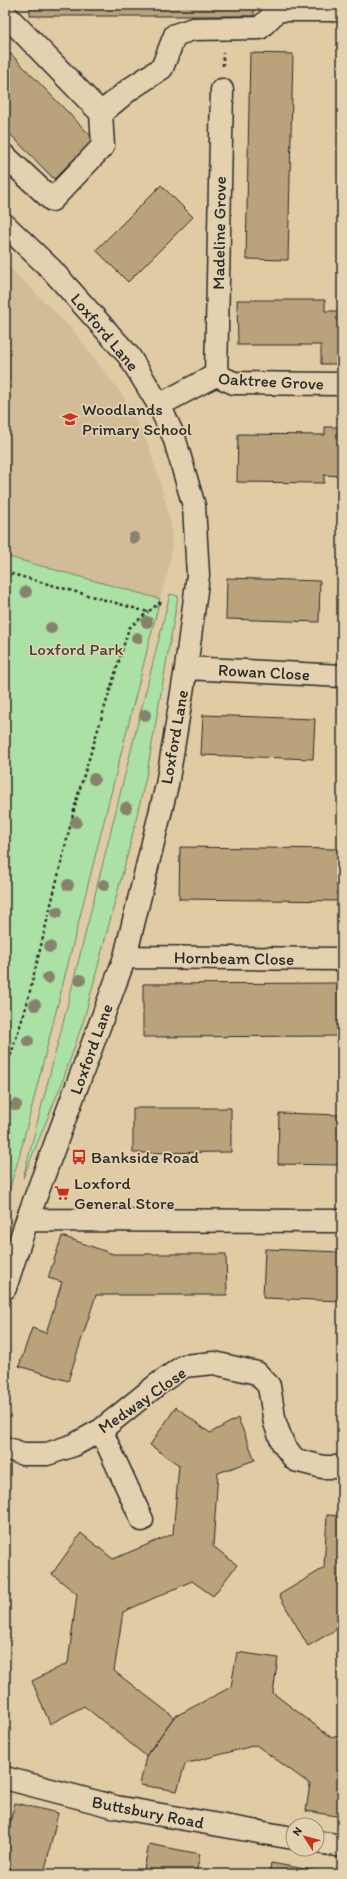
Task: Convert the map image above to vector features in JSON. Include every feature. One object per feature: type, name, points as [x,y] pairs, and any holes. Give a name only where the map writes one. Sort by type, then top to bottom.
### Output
[{"type":"street","points":[[101,112],[130,89],[162,68],[174,35],[193,29],[260,28],[278,10],[342,10]]},
{"type":"street","points":[[5,14],[101,112],[103,146],[52,200],[5,156]]},
{"type":"street","name":"Madeline Grove","points":[[216,375],[222,90]]},
{"type":"street","name":"Loxford Lane","points":[[5,225],[51,269],[130,356],[159,405],[174,437],[194,506],[198,575],[186,668],[167,785],[125,957],[27,1220],[5,1288]]},
{"type":"street","name":"Oaktree Grove","points":[[159,405],[216,375],[234,383],[342,384]]},
{"type":"street","name":"Rowan Close","points":[[186,668],[342,676]]},
{"type":"street","name":"Hornbeam Close","points":[[125,957],[342,960]]},
{"type":"street","points":[[27,1220],[342,1221]]},
{"type":"street","name":"Medway Close","points":[[5,1448],[23,1454],[47,1454],[74,1445],[101,1430],[158,1384],[184,1366],[214,1363],[257,1373],[269,1386],[275,1423],[283,1444],[295,1460],[323,1467],[342,1467]]},
{"type":"street","points":[[101,1430],[142,1520]]},
{"type":"street","name":"Buttsbury Road","points":[[5,1778],[116,1808],[285,1837]]},
{"type":"street","points":[[325,1843],[342,1846]]},
{"type":"path","points":[[222,90],[223,29]]},
{"type":"path","points":[[5,572],[148,612]]},
{"type":"path","points":[[5,1073],[26,1006],[77,798],[126,635],[129,628],[148,612],[159,603],[163,604]]},
{"type":"shaded area","name":"Woodlands Primary School","points":[[5,263],[73,330],[123,396],[147,442],[160,481],[171,525],[172,546],[169,568],[160,599],[5,556]]},
{"type":"green space","name":"Loxford Park","points":[[5,556],[160,599],[18,1161],[5,1203]]},
{"type":"green space","points":[[170,594],[178,596],[147,772],[130,845],[84,1019],[62,1083],[23,1178],[62,1027]]},
{"type":"building","points":[[30,5],[254,5],[254,16],[30,16]]},
{"type":"building","points":[[5,48],[94,139],[54,179],[5,129]]},
{"type":"building","points":[[250,53],[293,54],[288,260],[246,259]]},
{"type":"building","points":[[161,185],[193,217],[128,282],[96,250]]},
{"type":"building","points":[[237,300],[325,300],[325,311],[342,311],[342,364],[321,364],[321,345],[238,345]]},
{"type":"building","points":[[325,427],[342,427],[342,476],[324,475],[324,483],[237,482],[238,434],[325,435]]},
{"type":"building","points":[[227,578],[320,581],[319,622],[226,619]]},
{"type":"building","points":[[203,715],[315,719],[313,759],[201,755]]},
{"type":"building","points":[[180,847],[342,849],[342,901],[179,899]]},
{"type":"building","points":[[342,983],[342,1036],[143,1037],[143,984]]},
{"type":"building","points":[[133,1108],[231,1108],[231,1152],[133,1153]]},
{"type":"building","points":[[279,1113],[342,1115],[342,1165],[278,1164]]},
{"type":"building","points":[[62,1236],[113,1254],[226,1254],[227,1295],[96,1295],[68,1381],[19,1366],[32,1328],[46,1333],[62,1282],[48,1278]]},
{"type":"building","points":[[265,1249],[342,1252],[342,1301],[263,1298]]},
{"type":"building","points":[[176,1407],[210,1433],[238,1418],[255,1460],[218,1473],[213,1546],[237,1565],[213,1596],[192,1581],[123,1612],[114,1671],[174,1717],[146,1756],[84,1706],[50,1724],[32,1681],[68,1663],[77,1594],[52,1574],[81,1533],[113,1559],[173,1534],[179,1465],[150,1445]]},
{"type":"building","points":[[327,1515],[342,1516],[342,1626],[308,1646],[279,1595],[324,1568]]},
{"type":"building","points":[[237,1652],[278,1658],[273,1693],[332,1738],[342,1734],[342,1817],[306,1811],[310,1784],[256,1745],[185,1764],[177,1791],[140,1785],[146,1756],[174,1717],[231,1687]]},
{"type":"building","points":[[15,1803],[58,1813],[44,1874],[20,1874],[5,1870],[5,1842]]},
{"type":"building","points":[[149,1844],[200,1854],[196,1874],[143,1874]]},
{"type":"building","points":[[271,1863],[327,1873],[327,1874],[269,1874]]},
{"type":"place","name":"Woodlands Primary School","points":[[70,419]]},
{"type":"place","name":"Bankside Road","points":[[79,1157]]},
{"type":"place","name":"Loxford General Store","points":[[62,1193]]}]
